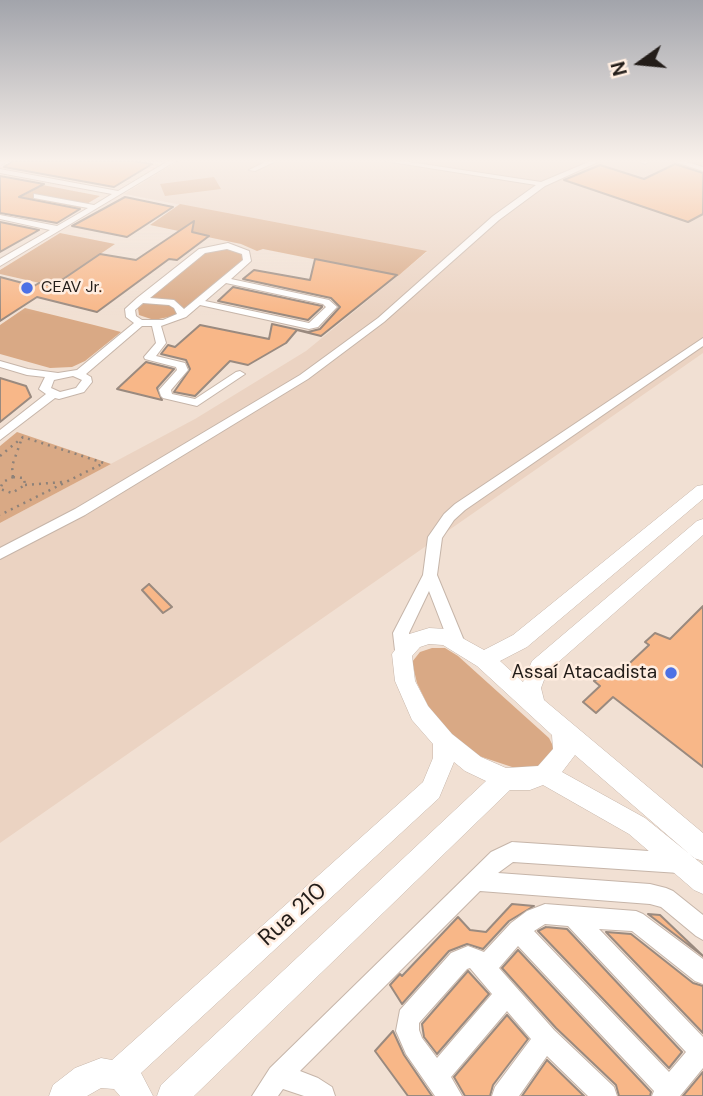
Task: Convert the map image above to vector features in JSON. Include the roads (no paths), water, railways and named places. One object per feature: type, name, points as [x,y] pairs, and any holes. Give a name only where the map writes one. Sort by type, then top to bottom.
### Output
[{"type":"main road","points":[[484,660],[520,641],[703,490]]},
{"type":"main road","points":[[534,706],[531,688],[539,667],[703,525]]},
{"type":"main road","points":[[562,730],[565,753],[545,774],[530,779],[505,779],[473,764],[444,740],[420,713],[405,681],[401,654],[413,641],[429,636],[446,637],[484,660],[562,730],[694,856],[703,880]]},
{"type":"main road","name":"Rua 210","points":[[117,1075],[431,790],[444,758],[444,740]]},
{"type":"main road","points":[[545,774],[694,856]]},
{"type":"main road","points":[[172,1096],[505,779]]},
{"type":"main road","points":[[64,1096],[85,1078],[101,1073],[117,1075],[128,1081],[138,1096]]},
{"type":"street","points":[[0,263],[86,212]]},
{"type":"street","points":[[0,554],[114,492],[304,377],[381,320],[504,212]]},
{"type":"street","points":[[0,217],[58,229]]},
{"type":"street","points":[[15,226],[23,222]]},
{"type":"street","points":[[0,223],[49,234]]},
{"type":"street","points":[[228,246],[246,253],[247,261],[228,277],[172,321],[140,323],[129,313],[140,300],[207,248],[228,246]]},
{"type":"street","points":[[228,277],[276,283]]},
{"type":"street","points":[[197,302],[309,326],[315,325],[332,307],[326,302],[228,277]]},
{"type":"street","points":[[140,300],[171,302],[178,306],[183,315]]},
{"type":"street","points":[[0,364],[27,372],[55,375],[80,373],[140,323]]},
{"type":"street","points":[[156,324],[161,343],[149,358],[181,365],[183,370],[165,390],[167,396],[197,403],[240,374]]},
{"type":"street","points":[[457,643],[430,575],[431,548],[435,537],[460,507],[703,341]]},
{"type":"street","points":[[27,372],[48,390],[73,393],[85,387],[87,379],[80,373]]},
{"type":"street","points":[[2,435],[48,390],[55,375]]},
{"type":"street","points":[[401,654],[401,633],[430,575]]},
{"type":"street","points":[[264,1096],[278,1076],[498,859],[513,852],[694,856]]},
{"type":"street","points":[[476,881],[650,894],[666,898],[703,929]]},
{"type":"street","points":[[485,968],[518,930],[534,918],[545,914],[641,923],[703,973]]},
{"type":"street","points":[[518,930],[667,1093],[702,1051],[573,916]]},
{"type":"street","points":[[450,1096],[414,1046],[407,1031],[408,1018],[459,961],[468,957],[476,959],[485,968],[546,1038],[605,1096]]},
{"type":"street","points":[[437,1076],[507,993]]},
{"type":"street","points":[[503,1096],[546,1038]]},
{"type":"street","points":[[278,1076],[310,1086],[323,1096]]},
{"type":"place","name":"CEAV Jr.","points":[[27,288]]},
{"type":"place","name":"Assaí Atacadista","points":[[671,673]]}]
